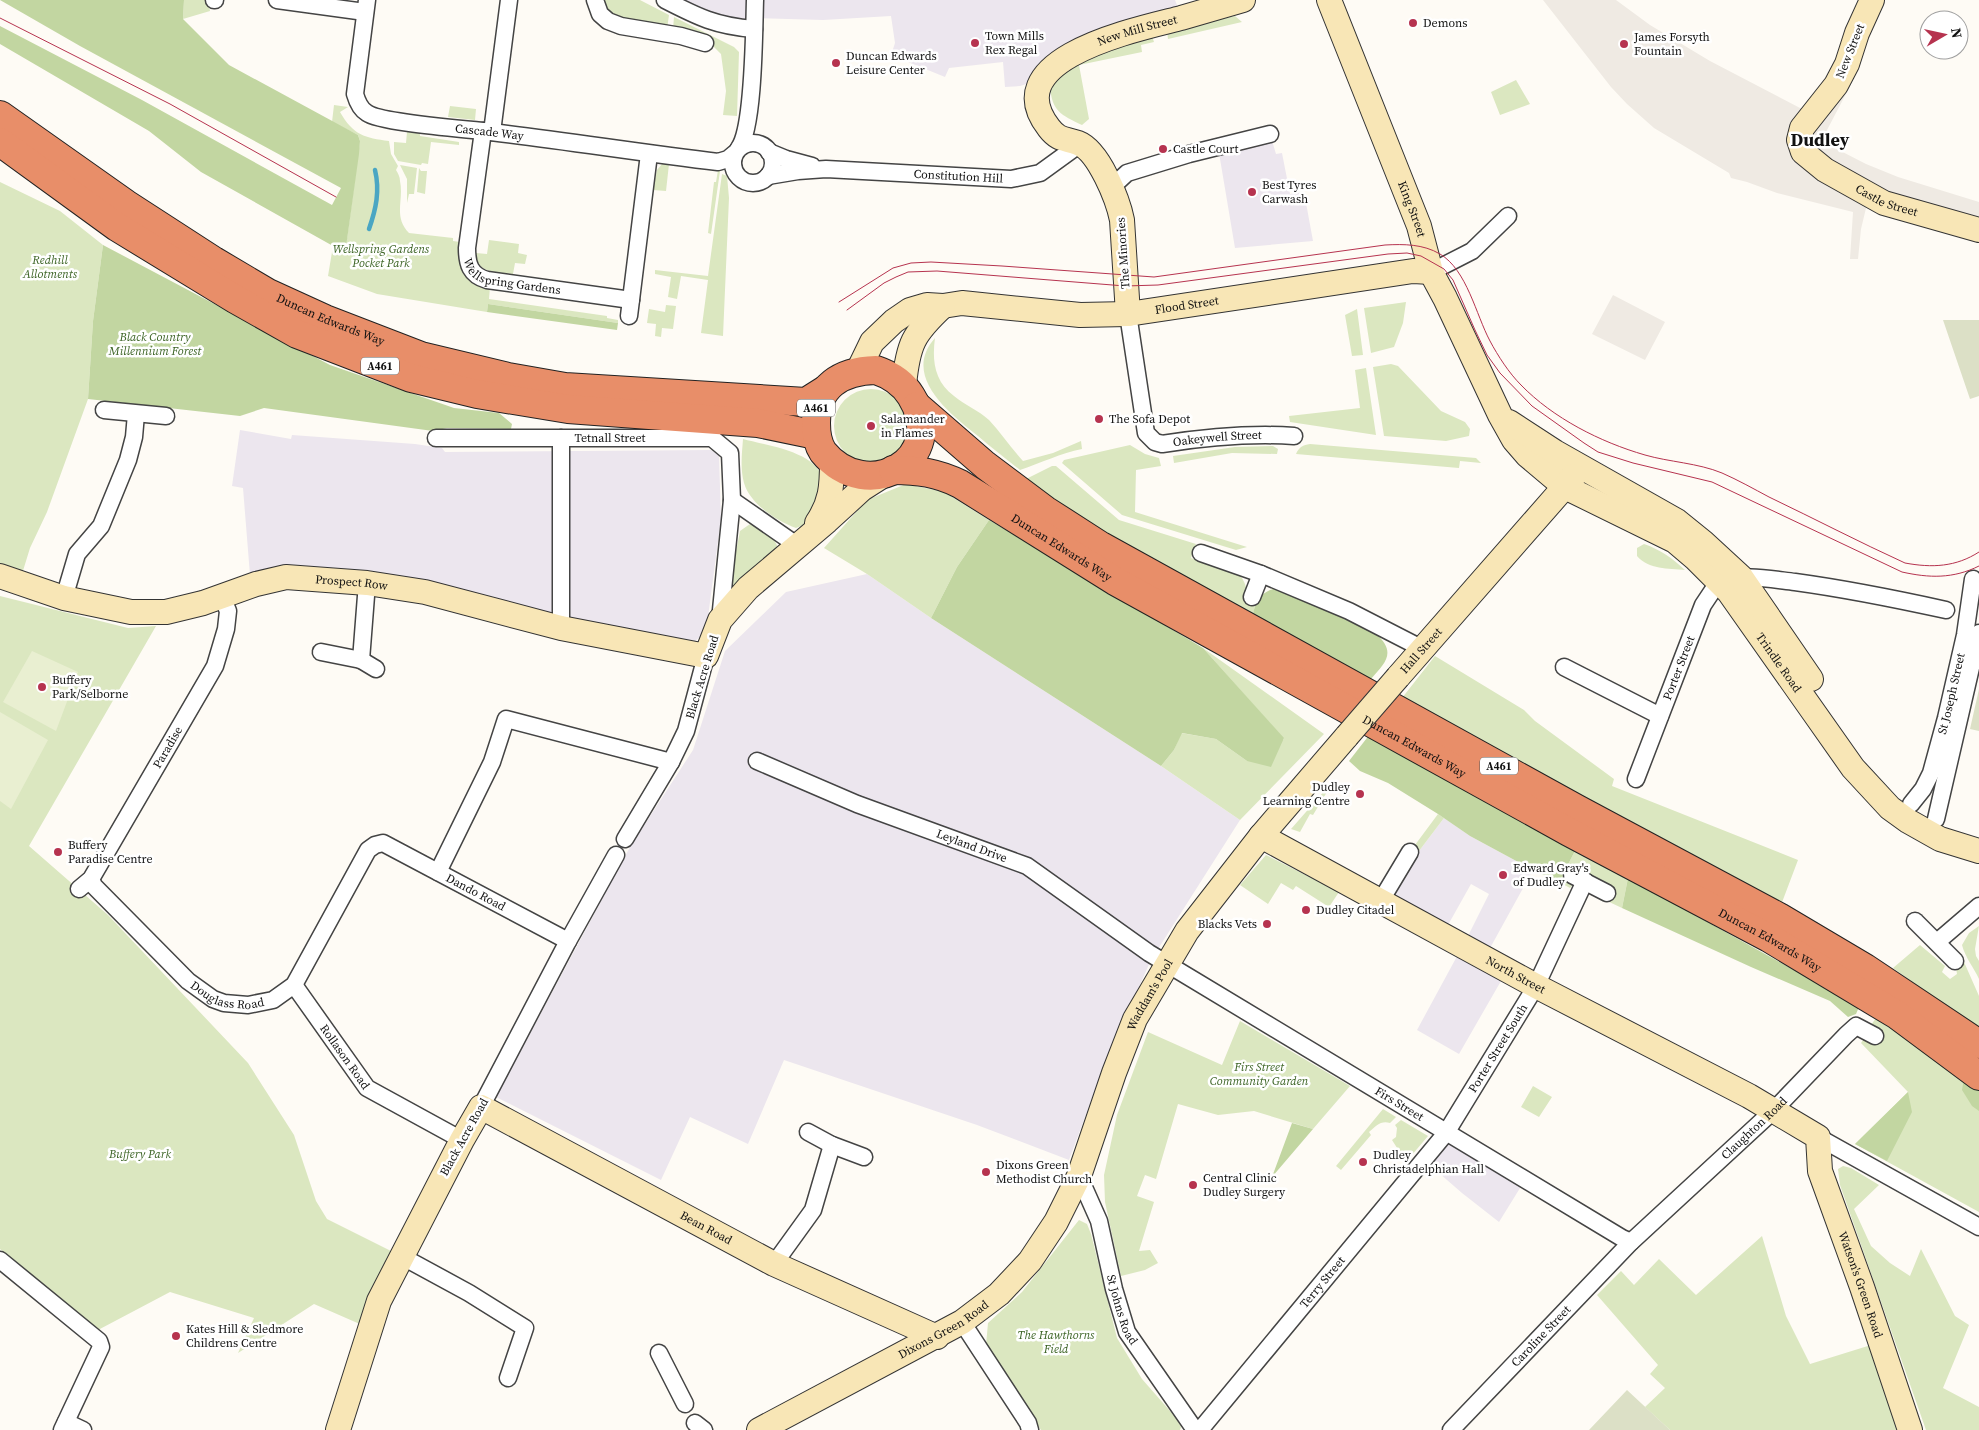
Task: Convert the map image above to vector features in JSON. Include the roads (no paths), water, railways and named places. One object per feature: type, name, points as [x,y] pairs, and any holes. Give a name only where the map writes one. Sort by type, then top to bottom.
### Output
[{"type":"highway","name":"Duncan Edwards Way","points":[[0,116],[126,204],[214,261],[268,292],[326,319],[421,356],[508,377],[565,387],[806,402],[825,390]]},
{"type":"highway","name":"Duncan Edwards Way","points":[[0,142],[117,226],[235,299],[297,334],[411,378],[477,394],[568,409],[758,423],[816,435]]},
{"type":"highway","name":"A461","points":[[889,473],[870,476],[849,472],[832,462],[820,448],[816,435],[816,408],[825,390],[835,380],[858,371],[876,370],[886,373],[911,396]]},
{"type":"highway","name":"Duncan Edwards Way","points":[[911,396],[985,465],[1046,510],[1101,546],[1577,809],[1779,917],[1865,968],[1979,1044]]},
{"type":"highway","points":[[889,473],[911,458],[919,444],[922,425],[911,396]]},
{"type":"highway","name":"Duncan Edwards Way","points":[[889,473],[914,470],[946,477],[960,484],[1115,581],[1560,827],[1770,938],[1897,1015],[1979,1076]]},
{"type":"street","name":"Cascade Way","points":[[276,0],[366,6],[355,94],[356,101],[367,113],[394,120],[650,154],[718,162],[736,158]]},
{"type":"street","name":"Wellspring Gardens","points":[[509,0],[467,248],[467,260],[470,269],[478,277],[487,280],[630,308],[650,154]]},
{"type":"street","points":[[595,0],[600,14],[608,21],[621,26],[681,36],[705,43]]},
{"type":"street","points":[[665,0],[699,18],[728,27],[754,29]]},
{"type":"street","points":[[750,91],[753,111],[766,149],[773,162],[768,176],[760,182],[749,183],[742,180],[736,158],[744,140],[750,91],[755,0]]},
{"type":"street","name":"New Mill Street","points":[[1042,80],[1056,64],[1103,40],[1243,0]]},
{"type":"street","name":"King Street","points":[[1329,0],[1419,226],[1431,272],[1500,415],[1514,440],[1527,455],[1565,487]]},
{"type":"street","name":"New Street","points":[[1803,152],[1799,140],[1802,128],[1836,85],[1847,64],[1857,33],[1872,0]]},
{"type":"street","name":"The Minories","points":[[1042,80],[1037,92],[1036,105],[1042,118],[1049,129],[1060,139],[1080,144],[1098,162],[1112,187],[1119,205],[1122,220],[1128,314]]},
{"type":"street","points":[[1112,187],[1127,173],[1189,154],[1270,134]]},
{"type":"street","points":[[736,158],[745,144],[752,143],[766,149]]},
{"type":"street","name":"Constitution Hill","points":[[768,176],[826,169],[1011,179],[1040,173],[1080,144]]},
{"type":"street","name":"Constitution Hill","points":[[766,149],[786,159],[826,169]]},
{"type":"street","name":"Castle Street","points":[[1803,152],[1825,170],[1884,203],[1979,230]]},
{"type":"street","points":[[1431,272],[1472,251],[1508,216]]},
{"type":"street","name":"Flood Street","points":[[858,371],[872,342],[894,321],[910,310],[927,305],[943,306],[962,303],[1080,315],[1128,314],[1413,271],[1431,272]]},
{"type":"street","points":[[911,396],[907,356],[919,329],[943,306]]},
{"type":"street","name":"Oakeywell Street","points":[[1128,314],[1146,433],[1155,442],[1162,444],[1211,436],[1264,434],[1294,436]]},
{"type":"street","points":[[104,410],[166,416]]},
{"type":"street","points":[[64,598],[77,554],[101,526],[128,460],[134,437],[136,414]]},
{"type":"street","points":[[1500,415],[1555,452],[1582,467]]},
{"type":"street","name":"Tetnall Street","points":[[436,438],[712,438],[730,453],[732,500],[720,620]]},
{"type":"street","points":[[561,438],[561,628]]},
{"type":"street","name":"Black Acre Road","points":[[803,541],[825,512],[832,489],[832,462]]},
{"type":"street","name":"Hall Street","points":[[1261,836],[1582,467]]},
{"type":"street","name":"Trindle Road","points":[[1582,467],[1677,521],[1703,542],[1820,693],[1831,713],[1861,757],[1881,780],[1923,818]]},
{"type":"street","name":"Black Acre Road","points":[[625,839],[671,762],[686,731],[706,656],[720,620],[748,588],[862,488],[889,473]]},
{"type":"street","name":"Trindle Road","points":[[1565,487],[1675,541],[1707,568],[1730,579],[1740,588],[1773,642],[1792,680],[1852,768],[1890,808],[1923,818]]},
{"type":"street","points":[[732,500],[803,541]]},
{"type":"street","points":[[1201,553],[1261,574],[1349,611],[1423,649]]},
{"type":"street","points":[[1252,597],[1261,574]]},
{"type":"street","name":"Prospect Row","points":[[0,576],[64,598],[131,612],[166,612],[222,597],[256,584],[286,577],[367,583],[425,592],[561,628],[706,656]]},
{"type":"street","name":"St Joseph Street","points":[[1923,818],[1922,789],[1930,773],[1946,718],[1965,635],[1973,578]]},
{"type":"street","points":[[1730,579],[1847,589],[1946,610]]},
{"type":"street","name":"Porter Street","points":[[1636,778],[1703,605],[1730,579]]},
{"type":"street","points":[[361,660],[367,583]]},
{"type":"street","name":"Paradise","points":[[85,884],[215,666],[226,629],[228,611],[222,597]]},
{"type":"street","name":"St Joseph Street","points":[[1923,818],[1979,632]]},
{"type":"street","points":[[321,652],[361,660],[376,669]]},
{"type":"street","points":[[1564,667],[1660,716]]},
{"type":"street","points":[[438,872],[488,770],[506,719],[671,762]]},
{"type":"street","name":"Leyland Drive","points":[[757,761],[857,804],[1027,866],[1168,965]]},
{"type":"street","points":[[1923,818],[1975,845]]},
{"type":"street","name":"North Street","points":[[1261,836],[1536,986],[1774,1110],[1818,1137]]},
{"type":"street","name":"Waddam's Pool","points":[[1079,1176],[1135,1019],[1192,925],[1261,836]]},
{"type":"street","name":"Douglass Road","points":[[85,884],[94,886],[188,981],[213,999],[236,1005],[261,1004],[273,1000],[294,985],[368,850],[374,844],[383,843]]},
{"type":"street","name":"Dando Road","points":[[383,843],[568,941]]},
{"type":"street","points":[[1380,902],[1410,852]]},
{"type":"street","name":"Black Acre Road","points":[[338,1430],[379,1301],[462,1140],[616,855]]},
{"type":"street","name":"Porter Street South","points":[[1446,1133],[1536,986],[1578,878],[1607,892]]},
{"type":"street","points":[[1937,942],[1979,906]]},
{"type":"street","points":[[1915,921],[1955,961]]},
{"type":"street","name":"Firs Street","points":[[1168,965],[1631,1242]]},
{"type":"street","name":"Rollason Road","points":[[294,985],[367,1088],[462,1140]]},
{"type":"street","name":"Claughton Road","points":[[1631,1242],[1774,1110],[1856,1026],[1876,1036]]},
{"type":"street","name":"Bean Road","points":[[481,1107],[774,1264],[937,1337]]},
{"type":"street","points":[[808,1132],[832,1145],[864,1158]]},
{"type":"street","name":"Terry Street","points":[[1200,1430],[1446,1133]]},
{"type":"street","points":[[1818,1137],[1979,1227]]},
{"type":"street","name":"Watson's Green Road","points":[[1818,1137],[1820,1171],[1862,1287],[1910,1430]]},
{"type":"street","points":[[774,1264],[813,1210],[832,1145]]},
{"type":"street","name":"Dixons Green Road","points":[[759,1430],[937,1337],[962,1322],[999,1294],[1030,1261],[1056,1222],[1079,1176]]},
{"type":"street","name":"St Johns Road","points":[[1079,1176],[1099,1221],[1114,1290],[1127,1332],[1195,1430]]},
{"type":"street","name":"Caroline Street","points":[[1451,1430],[1631,1242]]},
{"type":"street","points":[[401,1256],[470,1293],[525,1328],[508,1378]]},
{"type":"street","points":[[1,1264],[99,1341],[101,1347],[64,1426],[83,1430]]},
{"type":"street","points":[[962,1322],[1028,1423],[1030,1430]]},
{"type":"street","points":[[659,1352],[685,1404]]},
{"type":"waterway","points":[[369,229],[377,200],[375,170]]},
{"type":"tram line","points":[[0,18],[170,104],[336,197]]},
{"type":"tram line","points":[[839,302],[893,268],[911,263],[931,262],[1002,266],[1154,277],[1385,245],[1420,246],[1440,254],[1457,271],[1470,294],[1490,341],[1504,364],[1517,380],[1534,397],[1578,428],[1628,450],[1722,473],[1905,563],[1925,566],[1944,565],[1962,561],[1979,552]]},
{"type":"tram line","points":[[847,310],[884,283],[908,272],[937,271],[1125,286],[1158,285],[1388,254],[1407,253],[1421,256],[1444,269],[1453,280],[1487,355],[1500,373],[1532,406],[1598,452],[1633,463],[1712,482],[1902,572],[1941,576],[1960,573],[1979,566]]},
{"type":"place","name":"Demons","points":[[1413,23]]},
{"type":"place","name":"Town Mills Rex Regal","points":[[975,43]]},
{"type":"place","name":"James Forsyth Fountain","points":[[1624,44]]},
{"type":"place","name":"Duncan Edwards Leisure Center","points":[[836,63]]},
{"type":"place","name":"Castle Court","points":[[1163,149]]},
{"type":"place","name":"Best Tyres Carwash","points":[[1252,192]]},
{"type":"place","name":"The Sofa Depot","points":[[1099,419]]},
{"type":"place","name":"Salamander in Flames","points":[[871,426]]},
{"type":"place","name":"Buffery Park/Selborne","points":[[42,687]]},
{"type":"place","name":"Dudley Learning Centre","points":[[1360,794]]},
{"type":"place","name":"Buffery Paradise Centre","points":[[58,852]]},
{"type":"place","name":"Edward Gray's of Dudley","points":[[1503,875]]},
{"type":"place","name":"Dudley Citadel","points":[[1306,910]]},
{"type":"place","name":"Blacks Vets","points":[[1267,924]]},
{"type":"place","name":"Dudley Christadelphian Hall","points":[[1363,1162]]},
{"type":"place","name":"Dixons Green Methodist Church","points":[[986,1172]]},
{"type":"place","name":"Central Clinic Dudley Surgery","points":[[1193,1185]]},
{"type":"place","name":"Kates Hill & Sledmore Childrens Centre","points":[[176,1336]]},
{"type":"district","name":"Dudley","points":[[1820,140]]},
{"type":"park label","name":"Wellspring Gardens Pocket Park","points":[[381,256]]},
{"type":"park label","name":"Redhill Allotments","points":[[50,267]]},
{"type":"park label","name":"Black Country Millennium Forest","points":[[155,344]]},
{"type":"park label","name":"Firs Street Community Garden","points":[[1259,1074]]},
{"type":"park label","name":"Buffery Park","points":[[140,1154]]},
{"type":"park label","name":"The Hawthorns Field","points":[[1056,1342]]}]
